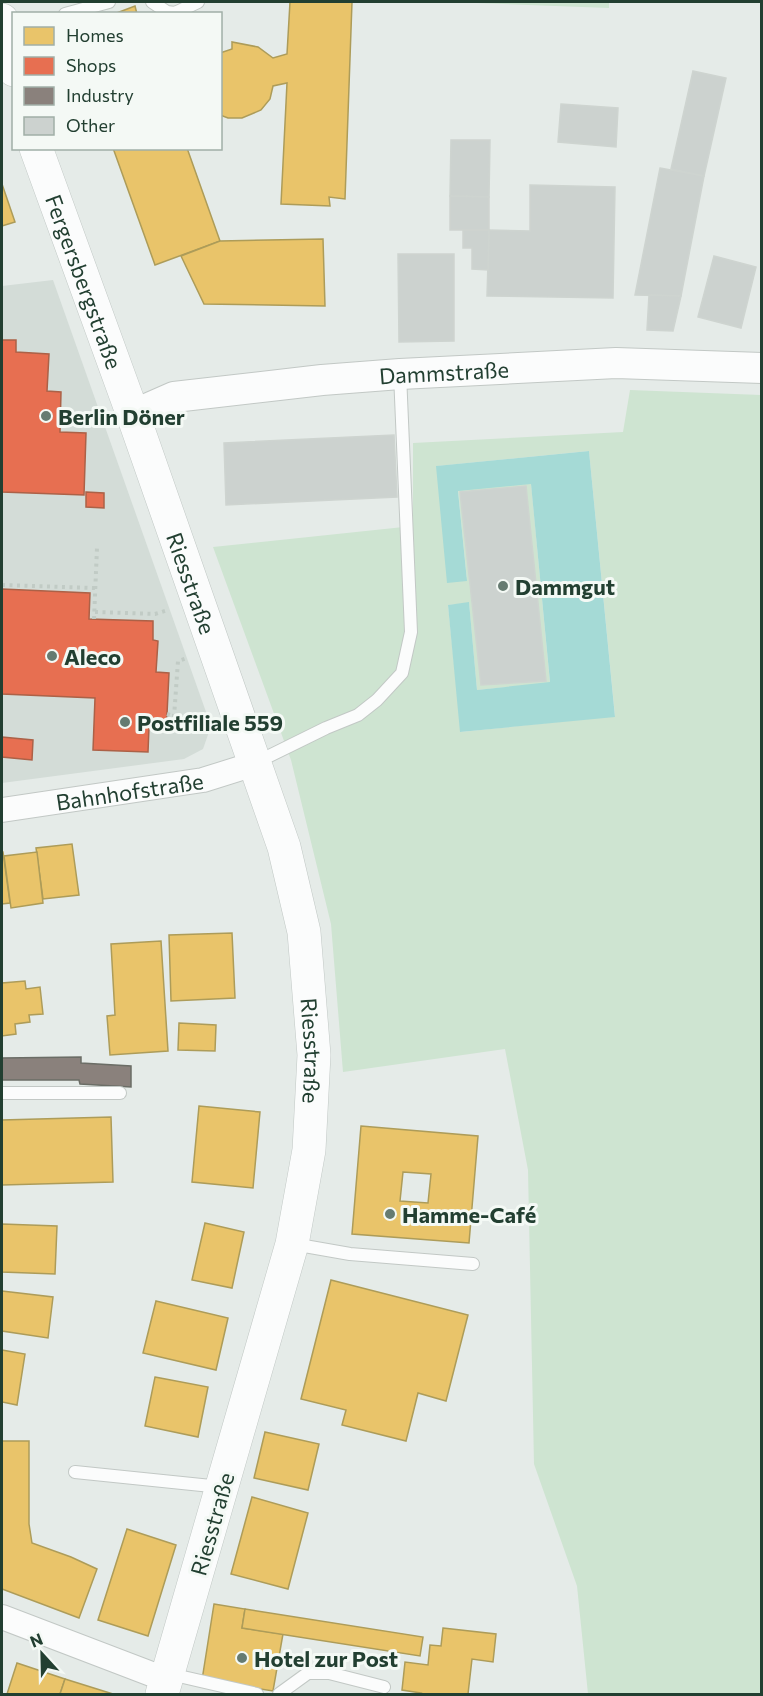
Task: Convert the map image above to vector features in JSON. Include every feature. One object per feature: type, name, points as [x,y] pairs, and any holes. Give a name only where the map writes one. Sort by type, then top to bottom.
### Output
[{"type":"main road","points":[[6,28],[12,64]]},
{"type":"main road","name":"Fergersbergstraße","points":[[37,150],[133,415]]},
{"type":"main road","name":"Riesstraße","points":[[133,415],[284,847],[304,932],[314,1055],[309,1150],[292,1244],[166,1683]]},
{"type":"street","name":"Dammstraße","points":[[133,415],[174,397],[322,380],[400,374],[616,363],[762,368]]},
{"type":"street","name":"Bahnhofstraße","points":[[2,810],[203,780],[254,764]]},
{"type":"street","points":[[2,1617],[166,1683]]},
{"type":"lane","points":[[72,12],[109,2]]},
{"type":"lane","points":[[152,2],[167,12]]},
{"type":"lane","points":[[177,12],[198,2]]},
{"type":"lane","points":[[254,764],[326,728],[358,715],[377,700],[402,673],[411,632],[400,374]]},
{"type":"lane","points":[[2,1093],[120,1093]]},
{"type":"lane","points":[[292,1244],[350,1254],[473,1264]]},
{"type":"lane","points":[[75,1472],[222,1487]]},
{"type":"lane","points":[[279,1695],[292,1683],[309,1673],[329,1673],[384,1687]]},
{"type":"lane","points":[[166,1683],[257,1695]]},
{"type":"path","points":[[94,619],[97,548]]},
{"type":"path","points":[[2,585],[95,588]]},
{"type":"path","points":[[93,610],[155,614],[197,599]]},
{"type":"path","points":[[174,717],[178,661],[214,648]]},
{"type":"path","points":[[167,714],[213,730],[240,722]]},
{"type":"shaded area","points":[[53,280],[211,726],[203,749],[184,759],[2,783],[2,286]]},
{"type":"green space","points":[[450,2],[609,2],[609,8]]},
{"type":"green space","points":[[630,390],[761,395],[761,1694],[588,1694],[577,1586],[534,1464],[528,1170],[505,1049],[343,1072],[331,924],[291,760],[213,547],[413,526],[413,443],[623,432]],"holes":[[[589,451],[615,716],[461,732],[448,605],[469,603],[477,690],[550,683],[531,483],[458,490],[467,580],[437,466]]]},
{"type":"water","points":[[589,451],[615,717],[460,732],[448,605],[469,602],[477,690],[550,682],[531,484],[458,491],[467,581],[447,583],[436,466]]},
{"type":"building: Homes","points":[[290,2],[352,2],[345,199],[329,197],[330,206],[281,204],[287,83],[273,86],[270,99],[261,110],[242,118],[222,116],[222,52],[232,49],[232,42],[258,47],[273,58],[287,54]]},
{"type":"building: Homes","points":[[135,6],[136,12],[119,12]]},
{"type":"building: Homes","points":[[114,150],[188,150],[220,241],[155,265]]},
{"type":"building: Homes","points":[[2,184],[15,222],[2,226]]},
{"type":"building: Homes","points":[[323,239],[325,306],[204,304],[181,256],[220,241]]},
{"type":"building: Homes","points":[[72,844],[79,895],[43,899],[36,848]]},
{"type":"building: Homes","points":[[2,852],[10,903],[2,904]]},
{"type":"building: Homes","points":[[37,852],[43,903],[11,908],[4,856]]},
{"type":"building: Homes","points":[[232,933],[235,998],[171,1001],[169,935]]},
{"type":"building: Homes","points":[[161,941],[168,1051],[110,1055],[107,1016],[115,1015],[111,944]]},
{"type":"building: Homes","points":[[25,981],[26,989],[40,987],[43,1014],[29,1015],[30,1022],[15,1024],[16,1034],[2,1036],[2,983]]},
{"type":"building: Homes","points":[[179,1023],[216,1025],[215,1051],[178,1050]]},
{"type":"building: Homes","points":[[199,1106],[260,1112],[253,1188],[192,1182]]},
{"type":"building: Homes","points":[[111,1117],[113,1182],[2,1185],[2,1120]]},
{"type":"building: Homes","points":[[361,1126],[478,1136],[469,1243],[352,1234]],"holes":[[[403,1172],[431,1174],[428,1203],[400,1201]]]},
{"type":"building: Homes","points":[[205,1223],[244,1232],[232,1288],[192,1280]]},
{"type":"building: Homes","points":[[2,1224],[57,1226],[55,1274],[2,1272]]},
{"type":"building: Homes","points":[[331,1280],[468,1315],[446,1401],[418,1393],[406,1441],[342,1425],[346,1410],[301,1399]]},
{"type":"building: Homes","points":[[2,1291],[53,1297],[48,1338],[2,1331]]},
{"type":"building: Homes","points":[[156,1301],[228,1318],[216,1370],[143,1353]]},
{"type":"building: Homes","points":[[2,1350],[25,1354],[17,1405],[2,1402]]},
{"type":"building: Homes","points":[[155,1377],[208,1387],[198,1437],[145,1426]]},
{"type":"building: Homes","points":[[265,1432],[319,1444],[308,1490],[254,1478]]},
{"type":"building: Homes","points":[[2,1441],[29,1441],[29,1524],[32,1543],[97,1569],[79,1618],[2,1589]]},
{"type":"building: Homes","points":[[252,1497],[308,1513],[288,1589],[231,1574]]},
{"type":"building: Homes","points":[[127,1529],[176,1545],[148,1636],[98,1620]]},
{"type":"building: Homes","points":[[214,1604],[245,1609],[242,1628],[283,1634],[273,1691],[202,1680]]},
{"type":"building: Homes","points":[[245,1609],[423,1637],[420,1656],[242,1628]]},
{"type":"building: Homes","points":[[443,1628],[496,1634],[493,1662],[472,1659],[468,1694],[420,1694],[402,1690],[405,1662],[428,1665],[430,1645],[441,1646]]},
{"type":"building: Homes","points":[[17,1663],[65,1679],[60,1694],[7,1694]]},
{"type":"building: Homes","points":[[65,1679],[113,1694],[60,1694]]},
{"type":"building: Shops","points":[[2,340],[16,340],[16,352],[49,354],[47,391],[61,392],[60,432],[86,433],[84,495],[2,492]]},
{"type":"building: Shops","points":[[86,492],[104,493],[104,508],[86,507]]},
{"type":"building: Shops","points":[[2,589],[90,593],[89,619],[153,621],[153,640],[158,641],[156,672],[169,673],[166,728],[149,727],[148,752],[93,750],[95,698],[2,694]]},
{"type":"building: Shops","points":[[2,737],[33,740],[32,760],[2,757]]},
{"type":"building: Industry","points":[[81,1057],[81,1063],[131,1066],[131,1087],[80,1084],[79,1080],[2,1080],[2,1058]]},
{"type":"building: Other","points":[[693,71],[726,78],[704,176],[671,169]]},
{"type":"building: Other","points":[[561,104],[618,108],[616,147],[558,142]]},
{"type":"building: Other","points":[[451,140],[490,140],[489,197],[450,196]]},
{"type":"building: Other","points":[[660,168],[704,176],[681,296],[635,295]]},
{"type":"building: Other","points":[[530,185],[615,187],[613,298],[487,296],[489,230],[530,231]]},
{"type":"building: Other","points":[[450,196],[489,197],[489,230],[450,230]]},
{"type":"building: Other","points":[[463,230],[489,230],[488,270],[472,269],[472,248],[463,248]]},
{"type":"building: Other","points":[[398,254],[454,254],[454,341],[399,342]]},
{"type":"building: Other","points":[[714,256],[756,267],[741,328],[698,317]]},
{"type":"building: Other","points":[[649,295],[681,296],[673,331],[647,330]]},
{"type":"building: Other","points":[[394,435],[397,497],[226,505],[224,443]]},
{"type":"building: Other","name":"Dammgut","points":[[526,486],[546,681],[481,685],[460,492]]},
{"type":"place","name":"Berlin Döner","points":[[46,416]]},
{"type":"place","name":"Dammgut","points":[[503,586]]},
{"type":"place","name":"Aleco","points":[[52,656]]},
{"type":"place","name":"Postfiliale 559","points":[[125,722]]},
{"type":"place","name":"Hamme-Café","points":[[390,1214]]},
{"type":"place","name":"Hotel zur Post","points":[[242,1658]]}]
